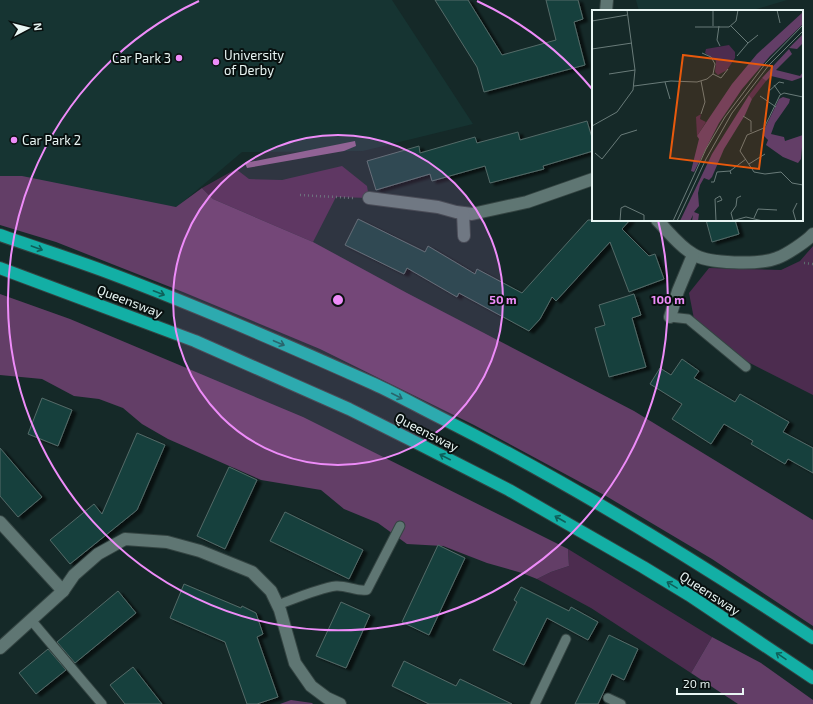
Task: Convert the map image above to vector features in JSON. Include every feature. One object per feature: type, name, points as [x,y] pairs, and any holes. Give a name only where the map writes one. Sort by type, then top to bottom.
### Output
[{"type":"highway","name":"Queensway","points":[[0,235],[102,271],[188,304],[375,385],[554,477],[727,581],[813,638]]},
{"type":"highway","name":"Queensway","points":[[0,268],[195,340],[349,409],[413,441],[509,490],[643,567],[689,595],[813,678]]},
{"type":"street","points":[[606,10],[607,0]]},
{"type":"street","points":[[369,198],[438,207],[456,212],[472,214],[527,202],[592,179]]},
{"type":"street","points":[[464,213],[464,236]]},
{"type":"street","points":[[658,221],[693,255],[719,262],[759,262],[778,258],[809,239],[813,234]]},
{"type":"street","points":[[670,318],[678,291],[693,255]]},
{"type":"street","points":[[0,522],[63,591]]},
{"type":"street","points":[[0,648],[63,591],[74,575],[98,554],[125,539],[167,542],[200,552],[252,572],[271,591],[278,604],[295,663],[311,686],[327,698],[340,704]]},
{"type":"lane","points":[[670,318],[688,319],[746,368]]},
{"type":"lane","points":[[278,604],[336,586],[350,587],[364,591],[367,590],[400,526]]},
{"type":"lane","points":[[31,620],[102,704]]},
{"type":"lane","points":[[535,704],[566,639]]},
{"type":"lane","points":[[608,698],[621,704]]},
{"type":"path","points":[[300,195],[369,198]]},
{"type":"shaded area","name":"University of Derby","points":[[0,0],[392,0],[473,124],[363,151],[242,152],[177,207],[0,189]]},
{"type":"shaded area","points":[[636,0],[787,0],[753,10],[639,10]]},
{"type":"shaded area","points":[[355,141],[356,146],[344,151],[247,168],[245,163]]},
{"type":"shaded area","points":[[342,166],[367,186],[369,198],[336,197],[313,242],[213,199],[202,188],[236,169],[249,179],[282,180]]},
{"type":"shaded area","points":[[0,176],[22,176],[176,207],[202,188],[213,199],[313,242],[407,293],[634,411],[813,520],[813,626],[712,559],[606,496],[474,425],[320,349],[183,292],[56,242],[0,225]]},
{"type":"shaded area","points":[[813,246],[813,395],[742,359],[694,319],[689,293],[709,268],[781,270],[800,261]]},
{"type":"shaded area","points":[[0,294],[70,319],[303,417],[568,549],[569,566],[551,572],[537,579],[487,563],[443,546],[407,544],[378,523],[344,509],[321,490],[261,480],[168,439],[142,424],[123,408],[99,399],[74,396],[42,379],[0,375]]},
{"type":"shaded area","points":[[568,549],[712,637],[691,673],[591,608],[537,579],[551,572],[569,566]]},
{"type":"shaded area","points":[[712,637],[761,663],[813,700],[813,704],[738,704],[691,673]]},
{"type":"shaded area","points":[[291,700],[312,703],[313,704],[280,704]]},
{"type":"building","points":[[435,0],[468,0],[502,55],[556,40],[546,0],[578,0],[583,19],[574,22],[585,65],[484,92],[477,67]]},
{"type":"building","points":[[587,121],[592,138],[592,151],[543,166],[544,169],[490,183],[485,166],[432,181],[430,174],[376,190],[367,161],[419,146],[420,153],[475,137],[477,143],[518,132],[520,140]]},
{"type":"building","points":[[358,219],[425,252],[428,246],[475,274],[477,269],[522,293],[588,220],[629,221],[622,229],[649,256],[655,254],[664,279],[629,292],[610,242],[556,301],[552,297],[540,319],[529,331],[459,293],[457,297],[407,268],[404,274],[345,245]]},
{"type":"building","points":[[706,221],[735,221],[739,234],[712,242]]},
{"type":"building","points":[[634,294],[641,315],[632,318],[646,367],[609,377],[595,328],[605,325],[599,305]]},
{"type":"building","points":[[682,359],[699,371],[694,378],[735,402],[740,394],[789,422],[783,432],[813,448],[813,473],[788,459],[785,464],[751,444],[753,441],[724,424],[711,444],[672,419],[682,404],[650,384],[660,368],[671,375]]},
{"type":"building","points":[[42,398],[72,410],[58,446],[28,434]]},
{"type":"building","points":[[137,433],[165,445],[137,510],[70,564],[50,540],[94,504],[102,514]]},
{"type":"building","points":[[0,448],[42,497],[18,517],[0,496]]},
{"type":"building","points":[[229,467],[257,480],[225,549],[197,536]]},
{"type":"building","points":[[285,512],[363,550],[349,579],[270,541]]},
{"type":"building","points":[[438,545],[465,558],[429,635],[402,622]]},
{"type":"building","points":[[184,584],[241,608],[242,606],[256,613],[263,634],[257,637],[278,697],[257,704],[247,704],[225,642],[170,618]]},
{"type":"building","points":[[521,587],[569,611],[571,607],[598,622],[588,640],[547,618],[524,665],[493,650],[517,602],[514,600]]},
{"type":"building","points":[[118,591],[136,613],[75,663],[57,642]]},
{"type":"building","points":[[341,602],[370,615],[346,668],[316,656]]},
{"type":"building","points":[[609,635],[638,649],[624,680],[612,674],[598,704],[575,704]]},
{"type":"building","points":[[48,649],[66,670],[36,694],[19,673]]},
{"type":"building","points":[[404,661],[456,686],[460,679],[512,704],[429,704],[392,686]]},
{"type":"building","points":[[133,667],[162,704],[125,704],[110,685]]},
{"type":"place","name":"Car Park 3","points":[[179,58]]},
{"type":"place","name":"University of Derby","points":[[216,62]]},
{"type":"place","name":"Car Park 2","points":[[14,140]]}]
